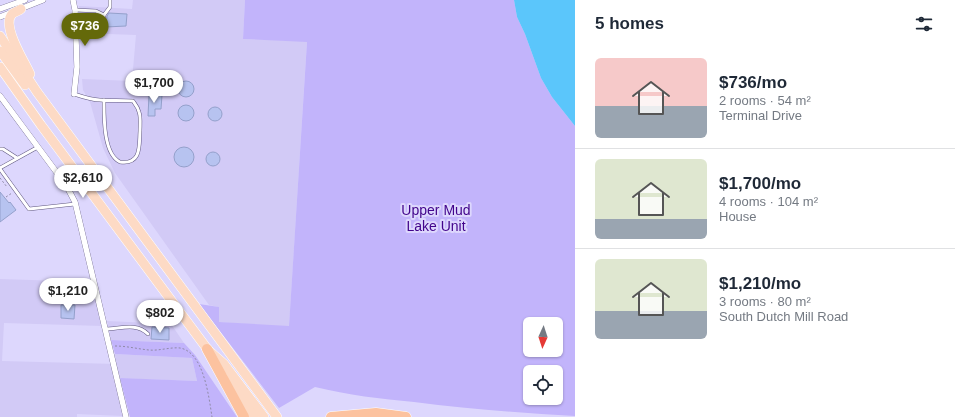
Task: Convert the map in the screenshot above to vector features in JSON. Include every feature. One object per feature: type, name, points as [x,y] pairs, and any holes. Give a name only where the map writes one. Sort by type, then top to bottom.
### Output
[{"type":"highway","points":[[207,349],[244,417]]},
{"type":"highway","points":[[331,417],[376,413],[406,417]]},
{"type":"main road","points":[[21,9],[12,14],[10,20],[11,31],[40,96]]},
{"type":"main road","points":[[0,36],[40,96],[277,417]]},
{"type":"main road","points":[[0,51],[35,96],[40,96]]},
{"type":"main road","points":[[0,67],[50,138],[207,349],[254,417]]},
{"type":"main road","points":[[207,349],[224,364],[264,417]]},
{"type":"street","points":[[0,9],[25,0]]},
{"type":"street","points":[[0,17],[44,0]]},
{"type":"street","points":[[73,0],[76,28],[77,79],[74,94]]},
{"type":"street","points":[[0,96],[66,185],[75,204],[126,417]]},
{"type":"lane","points":[[76,28],[103,27],[104,15],[110,7],[110,0]]},
{"type":"lane","points":[[75,10],[96,11],[104,15]]},
{"type":"lane","points":[[74,94],[99,101],[104,100],[119,99],[132,101],[140,112],[139,149],[135,158],[130,161],[120,162],[116,160],[113,155],[106,134],[104,100]]},
{"type":"lane","points":[[38,147],[0,168],[29,209],[75,204]]},
{"type":"lane","points":[[0,149],[3,149],[17,158]]},
{"type":"lane","points":[[105,329],[137,327],[143,329],[148,334]]},
{"type":"path","points":[[0,178],[8,188]]},
{"type":"path","points":[[6,197],[13,193]]},
{"type":"path","points":[[109,346],[122,346],[149,350],[179,348],[189,352],[196,360],[207,386],[212,417]]},
{"type":"shaded area","points":[[133,0],[245,0],[243,39],[307,41],[289,327],[218,322],[218,307],[209,305],[115,173],[103,148],[90,102],[83,90],[82,79],[132,81],[136,35],[80,33],[79,6],[132,9]]},
{"type":"shaded area","points":[[0,279],[93,282],[102,326],[4,323],[2,361],[116,364],[115,354],[192,358],[197,381],[114,378],[123,416],[77,414],[77,417],[0,417]]},
{"type":"shaded area","points":[[107,321],[171,324],[184,343],[111,340]]},
{"type":"green space","name":"Upper Mud Lake Unit","points":[[245,0],[514,0],[517,17],[525,34],[541,78],[552,97],[575,126],[575,416],[454,407],[389,400],[315,387],[279,408],[199,304],[219,307],[219,322],[289,326],[307,42],[243,39]]},
{"type":"green space","points":[[111,340],[184,343],[195,355],[237,417],[130,417],[120,378],[197,381],[192,358],[115,354]]},
{"type":"water","points":[[514,0],[575,0],[575,126],[552,97],[541,78],[525,34],[517,17]]},
{"type":"building","points":[[109,13],[127,14],[126,26],[106,27],[107,16]]},
{"type":"building","points":[[186,81],[193,86],[194,89],[189,96],[186,97],[179,92],[178,89],[183,82]]},
{"type":"building","points":[[149,95],[162,95],[161,109],[155,109],[155,116],[148,116]]},
{"type":"building","points":[[186,105],[193,110],[194,113],[189,120],[186,121],[179,116],[178,113],[183,106]]},
{"type":"building","points":[[215,107],[220,109],[222,114],[220,119],[215,121],[210,119],[208,114],[210,109]]},
{"type":"building","points":[[184,147],[191,150],[194,157],[191,164],[184,167],[177,164],[174,157],[177,150]]},
{"type":"building","points":[[213,152],[218,154],[220,159],[218,164],[213,166],[208,164],[206,159],[208,154]]},
{"type":"building","points":[[0,192],[16,210],[0,222]]},
{"type":"building","points":[[61,305],[75,305],[74,319],[61,318]]},
{"type":"building","points":[[152,327],[169,328],[169,340],[151,339]]}]
